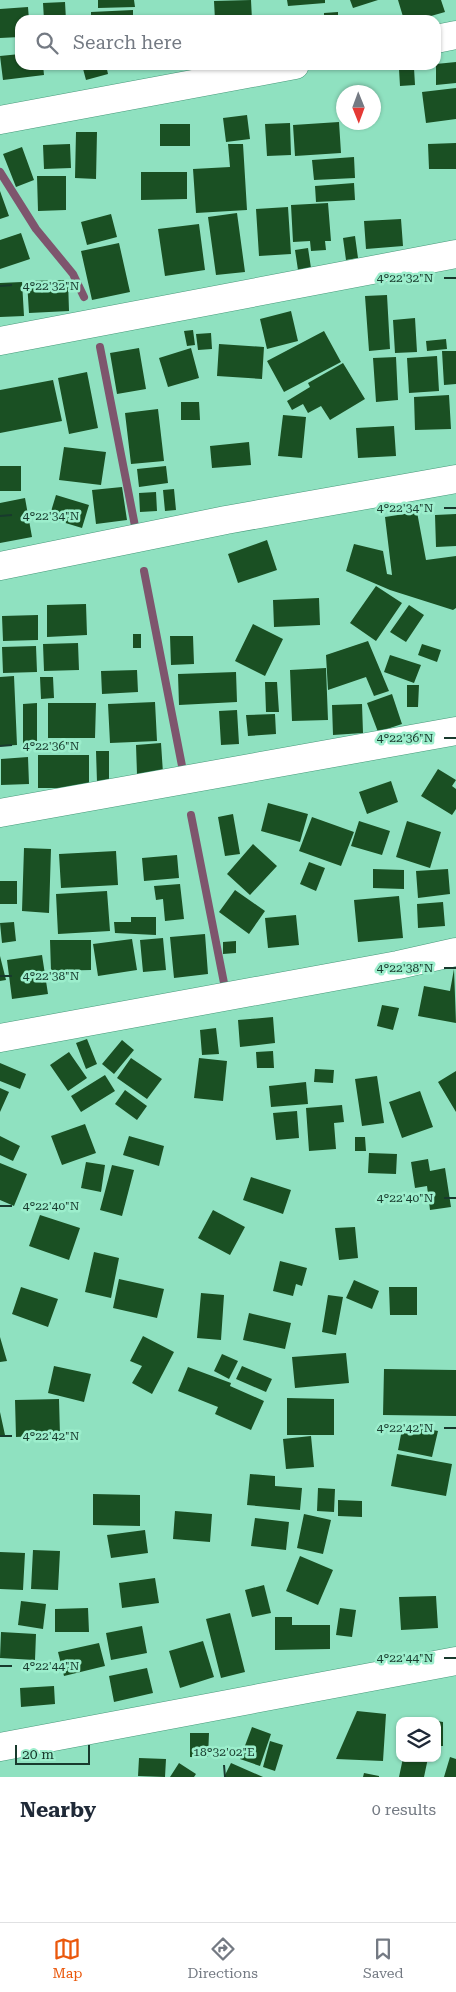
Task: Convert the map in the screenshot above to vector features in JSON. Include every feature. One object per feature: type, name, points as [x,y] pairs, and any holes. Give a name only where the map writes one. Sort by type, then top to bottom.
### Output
[{"type":"street","points":[[441,38],[456,35]]},
{"type":"street","points":[[0,120],[268,70]]},
{"type":"street","points":[[0,341],[456,254]]},
{"type":"street","points":[[0,566],[226,520],[456,479]]},
{"type":"street","points":[[0,813],[456,731]]},
{"type":"street","points":[[0,1038],[398,965],[456,952]]},
{"type":"street","points":[[0,1747],[456,1661]]},
{"type":"building","points":[[98,0],[134,0],[135,7],[98,8]]},
{"type":"building","points":[[251,0],[252,15],[215,15],[214,1]]},
{"type":"building","points":[[287,0],[325,0],[325,3],[288,6]]},
{"type":"building","points":[[350,0],[378,0],[353,8]]},
{"type":"building","points":[[398,0],[441,0],[445,12],[434,15],[402,15]]},
{"type":"building","points":[[65,2],[66,15],[44,15],[43,3]]},
{"type":"building","points":[[28,7],[29,15],[15,15],[15,37],[0,38],[0,9]]},
{"type":"building","points":[[133,10],[133,15],[91,15],[91,12]]},
{"type":"building","points":[[338,12],[338,15],[324,15],[324,13]]},
{"type":"building","points":[[15,54],[15,70],[44,70],[44,75],[3,80],[0,56]]},
{"type":"building","points":[[456,62],[456,83],[436,85],[436,70],[441,70],[441,64]]},
{"type":"building","points":[[83,70],[107,70],[108,74],[86,80]]},
{"type":"building","points":[[399,70],[414,70],[415,85],[400,86]]},
{"type":"building","points":[[456,88],[456,119],[426,123],[422,92]]},
{"type":"building","points":[[247,115],[250,139],[226,142],[223,118]]},
{"type":"building","points":[[336,122],[336,130],[340,130],[341,153],[295,156],[293,125]]},
{"type":"building","points":[[290,123],[291,155],[267,156],[265,124]]},
{"type":"building","points":[[160,124],[190,124],[190,146],[160,146]]},
{"type":"building","points":[[76,132],[97,132],[96,179],[75,178]]},
{"type":"building","points":[[456,143],[456,169],[429,169],[428,144]]},
{"type":"building","points":[[70,144],[71,168],[44,169],[43,145]]},
{"type":"building","points":[[228,144],[243,144],[247,210],[196,213],[193,169],[230,167]]},
{"type":"building","points":[[22,147],[34,180],[16,187],[3,154]]},
{"type":"building","points":[[354,157],[355,178],[314,180],[312,160]]},
{"type":"building","points":[[141,172],[187,172],[187,199],[141,200]]},
{"type":"building","points":[[37,176],[66,176],[66,210],[38,211]]},
{"type":"building","points":[[354,183],[355,200],[316,202],[315,186]]},
{"type":"building","points":[[0,191],[9,216],[0,219]]},
{"type":"building","points":[[328,203],[331,241],[325,241],[326,250],[311,251],[310,241],[293,242],[291,205]]},
{"type":"building","points":[[288,207],[291,254],[259,256],[256,209]]},
{"type":"building","points":[[237,213],[245,272],[216,275],[208,217]]},
{"type":"building","points":[[111,214],[117,237],[87,245],[81,222]]},
{"type":"building","points":[[401,219],[403,246],[366,249],[364,221]]},
{"type":"building","points":[[199,224],[205,270],[165,276],[158,229]]},
{"type":"building","points":[[21,233],[30,259],[0,269],[0,240]]},
{"type":"building","points":[[355,236],[358,258],[346,260],[343,238]]},
{"type":"building","points":[[119,243],[130,292],[92,300],[81,251]]},
{"type":"building","points":[[308,248],[311,268],[298,270],[295,250]]},
{"type":"building","points":[[68,280],[69,311],[29,313],[27,281]]},
{"type":"building","points":[[22,282],[24,316],[0,317],[0,283]]},
{"type":"building","points":[[387,295],[390,349],[369,351],[365,296]]},
{"type":"building","points":[[291,311],[298,341],[267,349],[260,319]]},
{"type":"building","points":[[415,318],[417,352],[395,353],[393,320]]},
{"type":"building","points":[[193,330],[195,345],[187,346],[184,331]]},
{"type":"building","points":[[324,331],[341,362],[284,392],[267,361]]},
{"type":"building","points":[[211,333],[212,349],[198,350],[196,334]]},
{"type":"building","points":[[446,339],[447,349],[427,351],[426,341]]},
{"type":"building","points":[[219,344],[264,347],[262,379],[217,376]]},
{"type":"building","points":[[139,348],[146,389],[117,394],[110,353]]},
{"type":"building","points":[[191,348],[199,378],[168,387],[159,358]]},
{"type":"building","points":[[442,351],[456,351],[456,384],[444,385]]},
{"type":"building","points":[[437,356],[439,391],[409,393],[407,358]]},
{"type":"building","points":[[396,357],[398,400],[376,402],[373,358]]},
{"type":"building","points":[[343,363],[365,399],[330,420],[321,406],[308,413],[303,404],[292,410],[287,401],[310,387],[308,383]]},
{"type":"building","points":[[87,372],[98,428],[69,434],[58,378]]},
{"type":"building","points":[[53,380],[62,421],[0,433],[0,390]]},
{"type":"building","points":[[449,395],[451,429],[415,430],[414,397]]},
{"type":"building","points":[[181,402],[199,402],[200,420],[181,420]]},
{"type":"building","points":[[158,409],[164,461],[131,464],[125,413]]},
{"type":"building","points":[[283,415],[306,417],[302,458],[278,456]]},
{"type":"building","points":[[394,426],[396,456],[358,458],[356,428]]},
{"type":"building","points":[[249,442],[251,465],[212,468],[210,446]]},
{"type":"building","points":[[64,447],[106,452],[101,485],[59,480]]},
{"type":"building","points":[[0,466],[21,466],[21,491],[0,491]]},
{"type":"building","points":[[166,466],[168,483],[139,487],[137,469]]},
{"type":"building","points":[[122,487],[127,520],[96,524],[92,490]]},
{"type":"building","points":[[174,489],[176,510],[165,511],[163,490]]},
{"type":"building","points":[[156,492],[157,511],[140,512],[139,493]]},
{"type":"building","points":[[56,495],[89,505],[82,528],[49,518]]},
{"type":"building","points":[[25,498],[32,537],[0,543],[0,503]]},
{"type":"building","points":[[417,512],[426,560],[456,556],[456,608],[453,610],[390,590],[346,571],[354,544],[383,551],[387,574],[392,575],[385,517]]},
{"type":"building","points":[[456,514],[456,546],[436,547],[435,515]]},
{"type":"building","points":[[267,540],[277,570],[238,583],[228,554]]},
{"type":"building","points":[[376,586],[402,603],[376,641],[350,623]]},
{"type":"building","points":[[319,598],[320,625],[274,627],[273,600]]},
{"type":"building","points":[[86,604],[87,635],[47,637],[47,605]]},
{"type":"building","points":[[409,605],[424,615],[406,642],[390,632]]},
{"type":"building","points":[[38,615],[38,640],[3,641],[2,616]]},
{"type":"building","points":[[253,624],[283,639],[265,676],[235,661]]},
{"type":"building","points":[[133,634],[141,634],[141,648],[133,648]]},
{"type":"building","points":[[170,636],[193,636],[194,664],[171,665]]},
{"type":"building","points":[[368,641],[389,691],[374,696],[366,677],[328,690],[326,655]]},
{"type":"building","points":[[78,643],[79,670],[44,671],[43,644]]},
{"type":"building","points":[[422,644],[441,650],[437,662],[418,655]]},
{"type":"building","points":[[36,646],[37,672],[3,673],[2,647]]},
{"type":"building","points":[[390,655],[421,665],[414,683],[384,672]]},
{"type":"building","points":[[326,668],[328,720],[292,721],[290,670]]},
{"type":"building","points":[[137,670],[138,692],[102,694],[101,671]]},
{"type":"building","points":[[236,672],[237,702],[179,705],[178,674]]},
{"type":"building","points":[[14,676],[17,745],[0,746],[0,677]]},
{"type":"building","points":[[40,677],[53,677],[54,698],[41,699]]},
{"type":"building","points":[[265,682],[277,682],[279,712],[266,712]]},
{"type":"building","points":[[407,685],[419,685],[418,707],[407,707]]},
{"type":"building","points":[[392,694],[402,724],[378,732],[367,703]]},
{"type":"building","points":[[155,702],[157,741],[110,743],[108,704]]},
{"type":"building","points":[[37,703],[37,745],[23,745],[23,704]]},
{"type":"building","points":[[48,703],[96,703],[95,738],[48,738]]},
{"type":"building","points":[[362,704],[363,733],[333,735],[332,705]]},
{"type":"building","points":[[237,710],[239,744],[221,745],[219,711]]},
{"type":"building","points":[[275,714],[276,734],[248,736],[246,715]]},
{"type":"building","points":[[161,743],[163,773],[137,774],[136,745]]},
{"type":"building","points":[[96,751],[109,751],[109,782],[97,782]]},
{"type":"building","points":[[38,755],[89,755],[89,788],[38,788]]},
{"type":"building","points":[[28,757],[29,784],[1,785],[1,759]]},
{"type":"building","points":[[438,769],[456,780],[452,786],[456,789],[456,809],[452,815],[421,796]]},
{"type":"building","points":[[391,781],[398,802],[367,814],[359,792]]},
{"type":"building","points":[[268,803],[308,814],[300,842],[261,831]]},
{"type":"building","points":[[233,814],[240,854],[225,856],[218,817]]},
{"type":"building","points":[[312,817],[354,832],[341,866],[299,851]]},
{"type":"building","points":[[359,821],[390,831],[382,855],[351,846]]},
{"type":"building","points":[[407,821],[441,832],[430,868],[396,857]]},
{"type":"building","points":[[253,844],[277,866],[250,895],[227,874]]},
{"type":"building","points":[[24,848],[51,849],[49,913],[22,911]]},
{"type":"building","points":[[116,851],[118,885],[61,888],[59,854]]},
{"type":"building","points":[[177,855],[179,878],[144,881],[142,858]]},
{"type":"building","points":[[309,862],[325,868],[316,891],[300,884]]},
{"type":"building","points":[[373,869],[404,870],[404,889],[373,888]]},
{"type":"building","points":[[448,869],[450,894],[418,898],[416,871]]},
{"type":"building","points":[[0,881],[17,881],[17,904],[0,904]]},
{"type":"building","points":[[180,884],[184,919],[165,921],[163,899],[156,900],[154,886]]},
{"type":"building","points":[[235,890],[265,911],[249,934],[219,912]]},
{"type":"building","points":[[107,891],[110,931],[58,934],[56,894]]},
{"type":"building","points":[[399,896],[403,938],[358,942],[354,900]]},
{"type":"building","points":[[443,902],[445,926],[418,928],[417,904]]},
{"type":"building","points":[[296,915],[299,945],[268,948],[265,918]]},
{"type":"building","points":[[131,917],[156,917],[156,935],[115,933],[114,922],[131,922]]},
{"type":"building","points":[[14,922],[16,941],[2,943],[0,923]]},
{"type":"building","points":[[205,934],[208,974],[174,978],[170,937]]},
{"type":"building","points":[[163,938],[166,970],[143,972],[140,940]]},
{"type":"building","points":[[132,939],[137,970],[98,976],[93,944]]},
{"type":"building","points":[[50,940],[91,940],[91,970],[51,971]]},
{"type":"building","points":[[236,941],[236,953],[223,954],[223,942]]},
{"type":"building","points":[[42,955],[48,994],[12,999],[7,960]]},
{"type":"building","points":[[0,956],[6,980],[0,981]]},
{"type":"building","points":[[454,969],[456,1023],[418,1016],[424,986],[450,991]]},
{"type":"building","points":[[382,1005],[399,1008],[393,1030],[377,1026]]},
{"type":"building","points":[[273,1017],[275,1043],[240,1047],[238,1020]]},
{"type":"building","points":[[216,1028],[219,1054],[202,1055],[200,1030]]},
{"type":"building","points":[[87,1039],[97,1064],[86,1069],[76,1043]]},
{"type":"building","points":[[122,1040],[134,1050],[114,1074],[102,1064]]},
{"type":"building","points":[[273,1051],[274,1068],[257,1068],[256,1052]]},
{"type":"building","points":[[69,1052],[87,1078],[68,1091],[50,1065]]},
{"type":"building","points":[[131,1058],[162,1079],[147,1099],[117,1078]]},
{"type":"building","points":[[199,1058],[227,1061],[223,1101],[194,1098]]},
{"type":"building","points":[[0,1063],[26,1074],[20,1089],[0,1081]]},
{"type":"building","points":[[315,1069],[334,1070],[333,1083],[314,1082]]},
{"type":"building","points":[[456,1071],[456,1112],[438,1082]]},
{"type":"building","points":[[105,1075],[115,1091],[81,1112],[71,1096]]},
{"type":"building","points":[[377,1076],[384,1123],[362,1126],[355,1079]]},
{"type":"building","points":[[306,1082],[308,1104],[271,1107],[269,1086]]},
{"type":"building","points":[[0,1088],[9,1092],[0,1112]]},
{"type":"building","points":[[125,1090],[147,1106],[137,1120],[115,1104]]},
{"type":"building","points":[[420,1091],[433,1127],[402,1138],[389,1102]]},
{"type":"building","points":[[342,1105],[344,1122],[334,1123],[336,1149],[309,1151],[306,1108]]},
{"type":"building","points":[[297,1111],[299,1138],[276,1140],[273,1113]]},
{"type":"building","points":[[85,1124],[96,1153],[62,1165],[51,1136]]},
{"type":"building","points":[[0,1136],[20,1146],[13,1161],[0,1155]]},
{"type":"building","points":[[129,1136],[164,1146],[159,1166],[123,1155]]},
{"type":"building","points":[[355,1137],[365,1137],[366,1151],[355,1151]]},
{"type":"building","points":[[369,1153],[397,1154],[396,1174],[368,1173]]},
{"type":"building","points":[[428,1159],[430,1171],[445,1168],[451,1207],[430,1210],[427,1186],[415,1188],[411,1162]]},
{"type":"building","points":[[86,1162],[105,1165],[101,1192],[81,1188]]},
{"type":"building","points":[[0,1163],[27,1174],[14,1206],[0,1200]]},
{"type":"building","points":[[112,1165],[134,1170],[122,1216],[100,1210]]},
{"type":"building","points":[[251,1177],[291,1190],[283,1214],[243,1200]]},
{"type":"building","points":[[213,1210],[245,1227],[230,1255],[198,1238]]},
{"type":"building","points":[[40,1215],[80,1228],[69,1260],[29,1246]]},
{"type":"building","points":[[355,1227],[358,1258],[339,1260],[335,1228]]},
{"type":"building","points":[[94,1252],[119,1258],[111,1298],[85,1292]]},
{"type":"building","points":[[280,1261],[307,1268],[302,1286],[296,1284],[293,1296],[273,1291]]},
{"type":"building","points":[[119,1279],[164,1289],[157,1318],[113,1308]]},
{"type":"building","points":[[354,1280],[379,1291],[372,1309],[346,1298]]},
{"type":"building","points":[[21,1287],[58,1299],[48,1327],[12,1314]]},
{"type":"building","points":[[389,1287],[417,1287],[417,1315],[390,1315]]},
{"type":"building","points":[[201,1293],[224,1295],[221,1340],[197,1338]]},
{"type":"building","points":[[328,1295],[343,1297],[336,1335],[322,1332]]},
{"type":"building","points":[[249,1313],[291,1323],[285,1349],[243,1340]]},
{"type":"building","points":[[143,1336],[174,1352],[152,1394],[132,1383],[142,1366],[130,1361]]},
{"type":"building","points":[[0,1337],[7,1361],[0,1362]]},
{"type":"building","points":[[346,1353],[349,1383],[295,1388],[292,1357]]},
{"type":"building","points":[[222,1354],[238,1361],[229,1379],[214,1371]]},
{"type":"building","points":[[54,1366],[91,1374],[84,1402],[48,1393]]},
{"type":"building","points":[[242,1366],[272,1379],[266,1392],[236,1379]]},
{"type":"building","points":[[188,1367],[231,1383],[230,1386],[264,1401],[251,1430],[215,1414],[218,1407],[178,1391]]},
{"type":"building","points":[[384,1369],[456,1370],[456,1416],[383,1415]]},
{"type":"building","points":[[287,1398],[334,1399],[334,1435],[287,1435]]},
{"type":"building","points":[[59,1399],[60,1435],[16,1437],[15,1400]]},
{"type":"building","points":[[0,1412],[5,1435],[0,1436]]},
{"type":"building","points":[[403,1424],[438,1431],[432,1457],[398,1450]]},
{"type":"building","points":[[311,1436],[314,1467],[286,1469],[283,1439]]},
{"type":"building","points":[[397,1454],[452,1464],[446,1496],[391,1486]]},
{"type":"building","points":[[250,1474],[275,1476],[275,1486],[302,1488],[300,1510],[247,1505]]},
{"type":"building","points":[[318,1488],[335,1489],[334,1512],[317,1511]]},
{"type":"building","points":[[93,1494],[140,1495],[140,1526],[93,1525]]},
{"type":"building","points":[[338,1500],[362,1501],[362,1517],[338,1516]]},
{"type":"building","points":[[175,1511],[212,1514],[210,1542],[173,1539]]},
{"type":"building","points":[[304,1514],[331,1520],[323,1554],[297,1548]]},
{"type":"building","points":[[255,1518],[289,1522],[286,1550],[251,1546]]},
{"type":"building","points":[[145,1530],[148,1553],[111,1558],[107,1535]]},
{"type":"building","points":[[33,1550],[60,1551],[58,1590],[31,1589]]},
{"type":"building","points":[[0,1552],[25,1553],[23,1590],[0,1589]]},
{"type":"building","points":[[300,1556],[333,1570],[318,1605],[286,1591]]},
{"type":"building","points":[[155,1578],[159,1603],[122,1608],[119,1583]]},
{"type":"building","points":[[264,1585],[271,1613],[252,1617],[245,1590]]},
{"type":"building","points":[[436,1596],[438,1628],[401,1630],[399,1597]]},
{"type":"building","points":[[21,1601],[46,1604],[43,1629],[18,1625]]},
{"type":"building","points":[[88,1608],[89,1632],[55,1632],[55,1609]]},
{"type":"building","points":[[340,1608],[356,1610],[352,1637],[336,1635]]},
{"type":"building","points":[[230,1613],[245,1672],[221,1678],[206,1619]]},
{"type":"building","points":[[275,1617],[292,1617],[292,1625],[330,1625],[330,1649],[275,1650]]},
{"type":"building","points":[[142,1626],[147,1653],[111,1660],[106,1633]]},
{"type":"building","points":[[1,1632],[36,1634],[35,1660],[0,1658]]},
{"type":"building","points":[[203,1641],[214,1677],[180,1688],[169,1651]]},
{"type":"building","points":[[99,1643],[105,1666],[64,1676],[58,1652]]},
{"type":"building","points":[[147,1668],[153,1693],[114,1702],[109,1676]]},
{"type":"building","points":[[54,1686],[55,1704],[21,1707],[20,1688]]},
{"type":"building","points":[[357,1711],[386,1714],[383,1761],[336,1759]]},
{"type":"building","points":[[441,1722],[443,1722],[443,1746],[441,1746]]},
{"type":"building","points":[[252,1727],[271,1734],[260,1766],[240,1759]]},
{"type":"building","points":[[190,1733],[209,1733],[208,1757],[190,1757]]},
{"type":"building","points":[[270,1741],[283,1745],[275,1771],[263,1767]]},
{"type":"building","points":[[450,1757],[456,1759],[456,1777],[444,1777]]},
{"type":"building","points":[[139,1758],[166,1759],[165,1777],[138,1776]]},
{"type":"building","points":[[402,1762],[427,1762],[424,1777],[399,1777]]},
{"type":"building","points":[[179,1763],[196,1774],[194,1777],[170,1777]]},
{"type":"building","points":[[231,1763],[263,1777],[224,1777]]},
{"type":"building","points":[[364,1773],[379,1776],[379,1777],[363,1777]]},
{"type":"waterway","points":[[0,172],[36,229],[73,274],[84,297]]},
{"type":"waterway","points":[[100,347],[135,526]]},
{"type":"waterway","points":[[144,571],[183,771]]},
{"type":"waterway","points":[[191,815],[224,983]]}]
